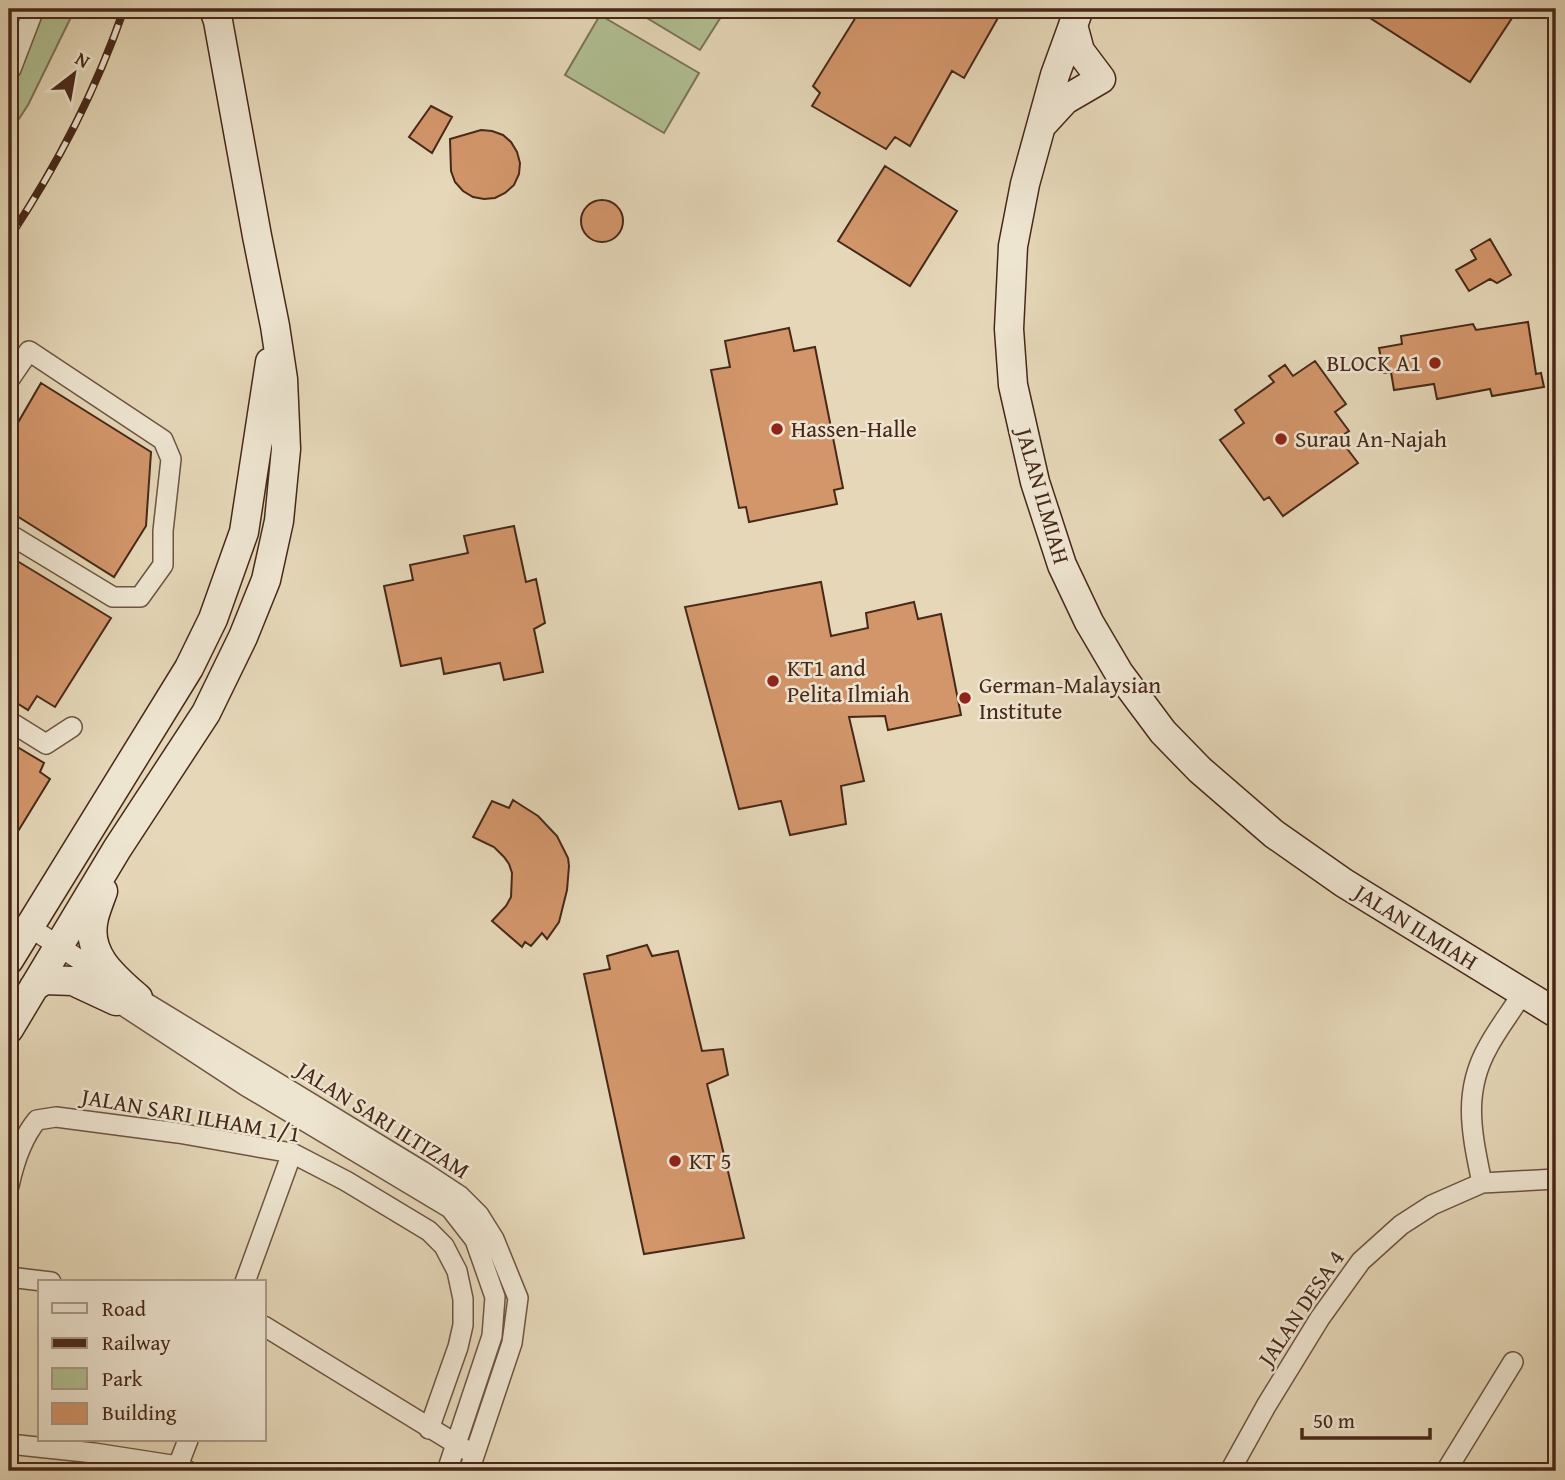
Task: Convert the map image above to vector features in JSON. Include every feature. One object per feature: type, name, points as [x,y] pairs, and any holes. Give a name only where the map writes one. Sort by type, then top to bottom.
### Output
[{"type":"street","points":[[11,69],[34,9]]},
{"type":"street","points":[[9,1029],[117,849],[206,713],[243,637],[265,580],[279,521],[286,449],[284,379],[214,9]]},
{"type":"street","points":[[1039,128],[1065,100],[1101,79],[1080,51],[1076,17]]},
{"type":"street","name":"JALAN ILMIAH","points":[[1076,17],[1055,75],[1024,184],[1013,246],[1009,329],[1013,385],[1035,482],[1062,565],[1089,622],[1119,673],[1163,732],[1200,770],[1273,834],[1344,883],[1556,1013]]},
{"type":"street","points":[[19,943],[189,668],[213,619],[244,532],[275,326]]},
{"type":"street","points":[[9,380],[29,351],[163,440],[171,459],[163,531],[163,565],[140,597],[113,597],[9,534]]},
{"type":"street","points":[[9,721],[46,744],[72,727]]},
{"type":"street","points":[[117,849],[93,920],[93,939],[98,957],[117,980],[127,1000]]},
{"type":"street","name":"JALAN SARI ILTIZAM","points":[[19,943],[54,952],[127,1000],[246,1086],[450,1208],[475,1240],[495,1297],[492,1336],[447,1471]]},
{"type":"street","points":[[34,987],[44,980],[73,981],[127,1000]]},
{"type":"street","points":[[1482,1183],[1471,1124],[1471,1098],[1487,1049],[1522,992]]},
{"type":"street","name":"JALAN SARI ILTIZAM","points":[[127,1000],[422,1171],[460,1196],[479,1216],[494,1239],[518,1298],[512,1343],[472,1463]]},
{"type":"street","name":"JALAN SARI ILHAM 1/1","points":[[9,1186],[28,1130],[37,1120],[56,1117],[178,1133],[292,1153],[346,1181],[429,1231],[444,1247],[457,1271],[463,1298],[463,1325],[429,1429]]},
{"type":"street","points":[[246,1280],[292,1153]]},
{"type":"street","name":"JALAN DESA 4","points":[[1230,1471],[1320,1318],[1361,1261],[1401,1225],[1432,1205],[1482,1183],[1556,1179]]},
{"type":"street","points":[[9,1277],[38,1280]]},
{"type":"street","points":[[266,1327],[456,1444],[472,1463]]},
{"type":"street","points":[[1446,1471],[1513,1362]]},
{"type":"street","points":[[9,1444],[94,1453],[180,1469],[187,1442]]},
{"type":"green space","points":[[15,9],[75,9],[28,105],[9,134],[9,28]]},
{"type":"green space","points":[[632,9],[726,9],[700,50]]},
{"type":"green space","points":[[600,15],[699,73],[664,133],[565,75]]},
{"type":"building","points":[[861,9],[1003,9],[964,78],[952,71],[910,146],[895,137],[886,149],[812,106],[820,93],[813,86]]},
{"type":"building","points":[[1356,9],[1498,9],[1512,18],[1470,82]]},
{"type":"building","points":[[431,106],[452,117],[432,153],[409,137]]},
{"type":"building","points":[[481,130],[503,135],[511,142],[520,163],[514,185],[495,198],[473,197],[463,191],[455,182],[451,171],[450,139]]},
{"type":"building","points":[[885,166],[957,211],[910,286],[838,241]]},
{"type":"building","points":[[602,200],[617,206],[623,221],[617,236],[602,242],[587,236],[581,221],[587,206]]},
{"type":"building","points":[[1490,239],[1511,275],[1497,283],[1490,279],[1469,291],[1456,270],[1476,259],[1471,250]]},
{"type":"building","name":"BLOCK A1","points":[[1528,322],[1536,374],[1541,373],[1544,387],[1492,396],[1490,389],[1437,399],[1434,384],[1394,390],[1391,372],[1384,373],[1379,348],[1402,344],[1401,336],[1473,324],[1476,330]]},
{"type":"building","name":"Hassen-Halle","points":[[789,328],[794,351],[815,347],[843,488],[834,490],[837,504],[749,522],[746,507],[739,508],[711,370],[730,367],[725,341]]},
{"type":"building","name":"Surau An-Najah","points":[[1315,361],[1346,404],[1335,412],[1349,431],[1339,438],[1358,463],[1283,516],[1269,497],[1264,500],[1220,440],[1244,423],[1235,410],[1274,382],[1269,376],[1285,365],[1293,376]]},
{"type":"building","points":[[41,383],[151,452],[146,526],[114,577],[9,511],[9,438]]},
{"type":"building","points":[[514,526],[526,582],[536,579],[545,623],[534,629],[543,672],[504,680],[500,663],[444,674],[441,658],[401,666],[384,586],[413,580],[410,565],[468,553],[464,536]]},
{"type":"building","points":[[9,556],[111,618],[55,707],[37,696],[28,710],[9,698]]},
{"type":"building","name":"KT1 and Pelita Ilmiah","points":[[821,582],[831,636],[868,628],[866,613],[914,602],[918,619],[941,614],[961,715],[888,730],[885,716],[849,717],[864,781],[841,786],[846,824],[790,835],[781,801],[739,809],[685,607]]},
{"type":"building","points":[[9,742],[44,763],[40,772],[50,779],[9,846]]},
{"type":"building","points":[[513,800],[538,816],[557,836],[569,866],[567,890],[559,922],[547,939],[542,933],[531,946],[525,942],[522,947],[492,921],[511,897],[512,873],[509,864],[494,847],[473,837],[492,801],[509,808]]},
{"type":"building","name":"KT 5","points":[[647,945],[652,956],[678,951],[702,1051],[723,1049],[728,1075],[707,1084],[744,1238],[644,1254],[584,974],[610,969],[607,956]]},
{"type":"railway","points":[[9,238],[74,127],[101,69],[124,9]]},
{"type":"place","name":"BLOCK A1","points":[[1435,363]]},
{"type":"place","name":"Hassen-Halle","points":[[777,429]]},
{"type":"place","name":"Surau An-Najah","points":[[1281,439]]},
{"type":"place","name":"KT1 and Pelita Ilmiah","points":[[773,681]]},
{"type":"place","name":"German-Malaysian Institute","points":[[965,698]]},
{"type":"place","name":"KT 5","points":[[675,1161]]}]
